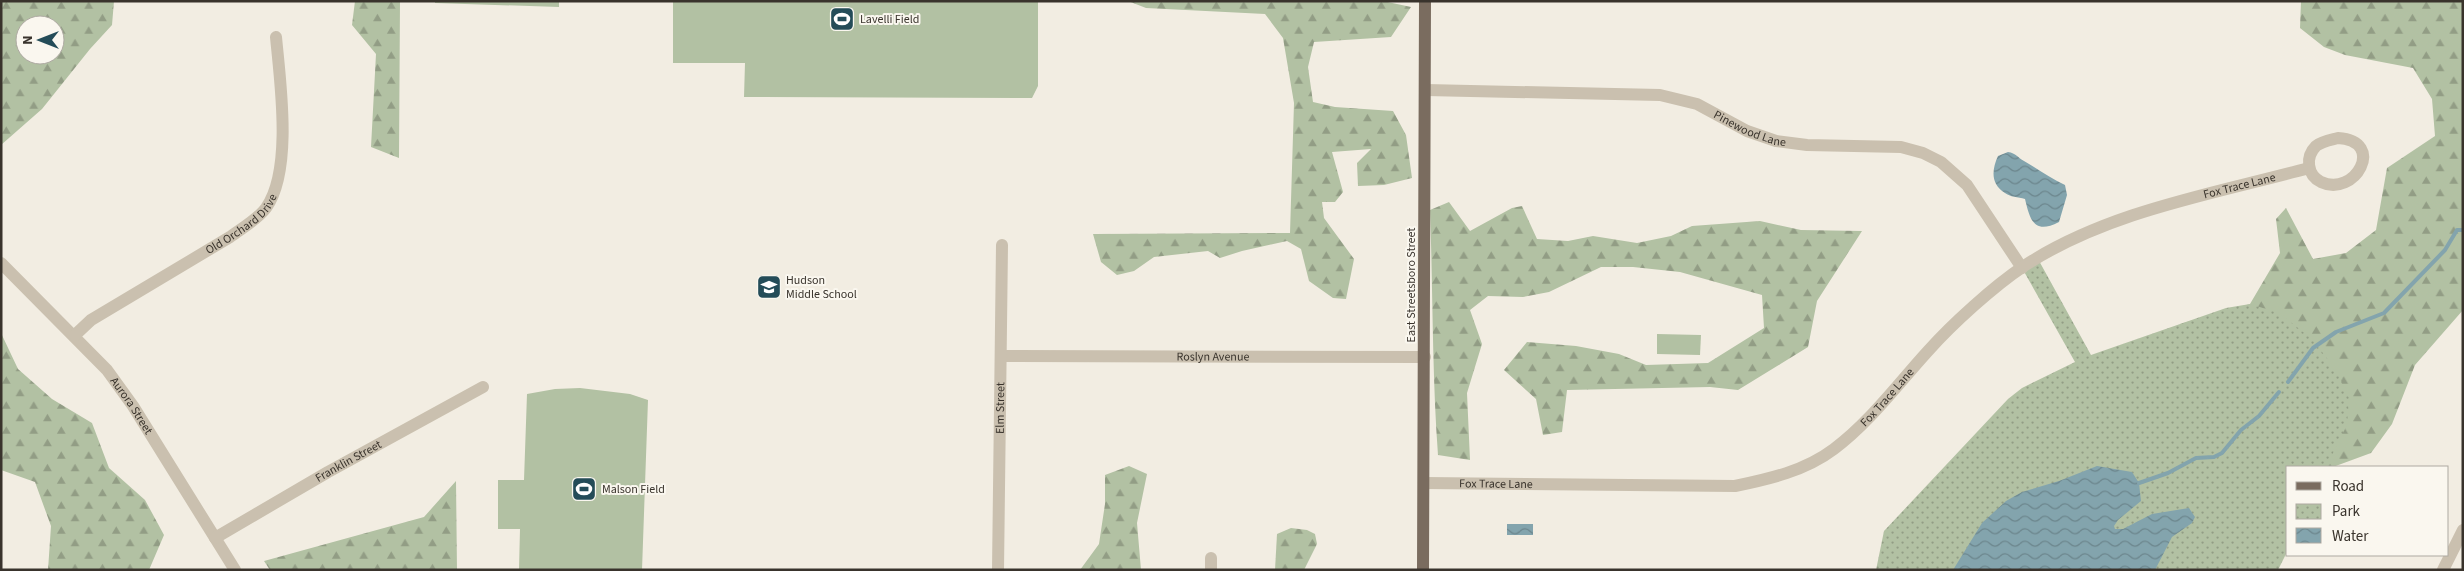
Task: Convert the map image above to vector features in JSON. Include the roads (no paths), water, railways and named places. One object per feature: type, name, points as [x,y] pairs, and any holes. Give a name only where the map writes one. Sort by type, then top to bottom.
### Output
[{"type":"main road","name":"East Streetsboro Street","points":[[1423,570],[1425,1]]},
{"type":"street","name":"Old Orchard Drive","points":[[75,335],[91,320],[230,237],[252,222],[266,208],[275,190],[281,159],[282,115],[276,37]]},
{"type":"street","name":"Pinewood Lane","points":[[1426,90],[1660,94],[1697,104],[1747,131],[1776,141],[1807,145],[1901,147],[1924,153],[1941,162],[1967,185],[2022,268]]},
{"type":"street","points":[[2338,138],[2354,142],[2360,146],[2364,154],[2364,164],[2359,172],[2353,178],[2336,184],[2320,182],[2313,176],[2309,168],[2311,153],[2315,147],[2330,140],[2338,138]]},
{"type":"street","name":"Fox Trace Lane","points":[[1424,483],[1735,486],[1801,468],[1833,450],[1874,414],[1929,350],[1965,314],[2022,268],[2089,232],[2132,216],[2309,168]]},
{"type":"street","name":"Elm Street","points":[[998,570],[1002,246]]},
{"type":"street","name":"Aurora Street","points":[[1,263],[75,335],[107,370],[133,406],[235,570]]},
{"type":"street","name":"Roslyn Avenue","points":[[1001,356],[1425,357]]},
{"type":"street","name":"Franklin Street","points":[[215,538],[328,472],[483,387]]},
{"type":"street","points":[[2443,570],[2463,530]]},
{"type":"water","points":[[2008,152],[2015,154],[2065,185],[2067,195],[2059,222],[2051,226],[2039,226],[2031,219],[2025,199],[2007,194],[1997,185],[1994,176],[1996,161],[1998,156]]},
{"type":"water","points":[[2097,466],[2132,472],[2139,483],[2141,501],[2118,520],[2114,526],[2115,529],[2123,529],[2152,514],[2189,508],[2195,517],[2192,523],[2172,537],[2155,570],[1953,570],[1982,523],[2006,501],[2022,492],[2059,481]]},
{"type":"water","points":[[1507,524],[1533,524],[1533,535],[1507,535]]},
{"type":"waterway","points":[[2288,382],[2313,348],[2336,332],[2384,313],[2445,250],[2457,230],[2463,230]]},
{"type":"waterway","points":[[2139,483],[2168,473],[2196,458],[2214,457],[2222,453],[2241,430],[2259,416],[2279,392]]},
{"type":"place","name":"Lavelli Field","points":[[842,19]]},
{"type":"place","name":"Hudson Middle School","points":[[769,287]]},
{"type":"place","name":"Malson Field","points":[[584,489]]}]
